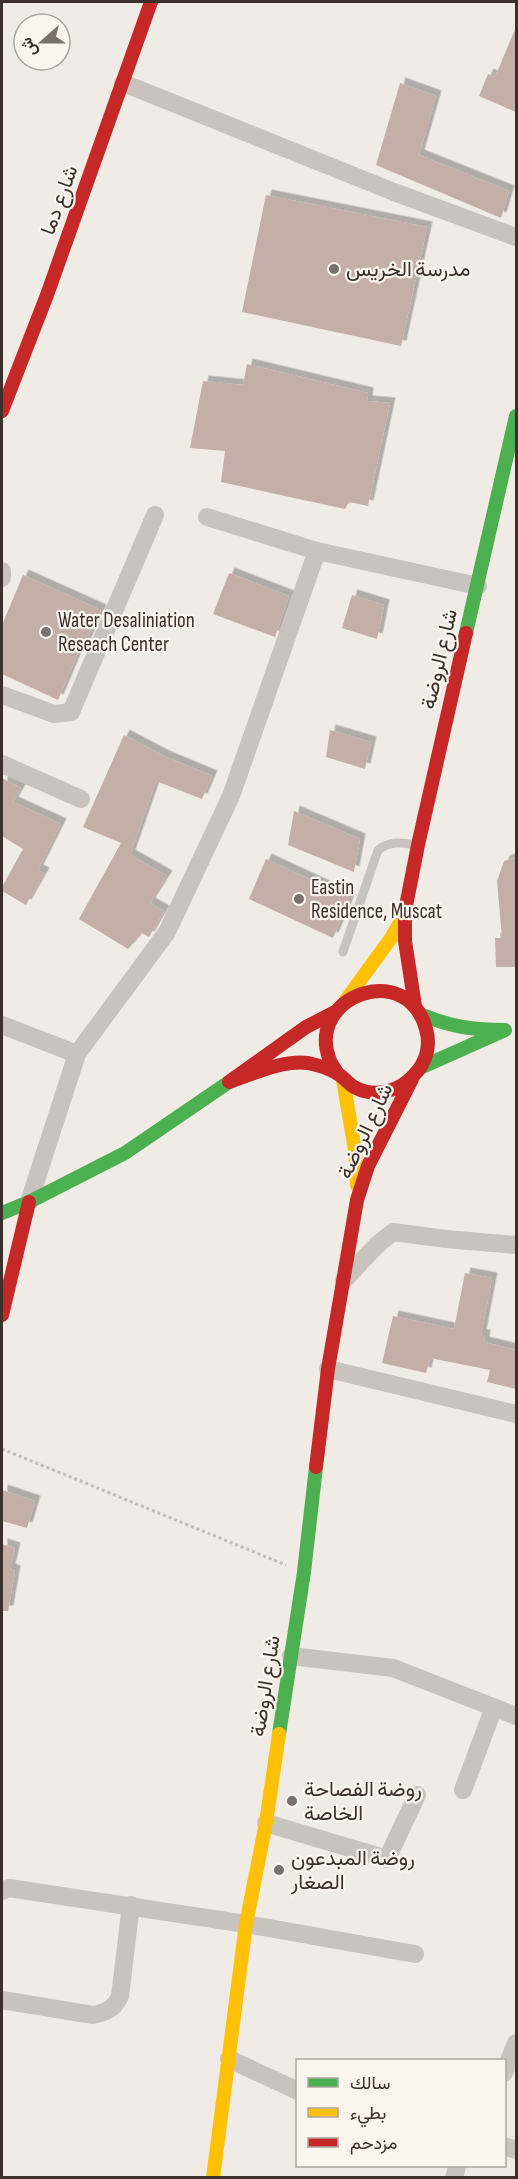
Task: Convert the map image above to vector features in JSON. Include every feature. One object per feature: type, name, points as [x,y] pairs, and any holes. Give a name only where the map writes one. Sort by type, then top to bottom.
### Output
[{"type":"main road","name":"شارع دما","points":[[2,411],[47,295],[151,2]]},
{"type":"main road","name":"شارع الروضة","points":[[418,1010],[407,961],[404,931],[406,912],[418,845],[516,416]]},
{"type":"main road","name":"شارع الروضة","points":[[346,1000],[391,938],[406,912]]},
{"type":"main road","points":[[2,1213],[125,1154],[306,1027],[335,1012],[346,1000],[363,991],[382,989],[400,994],[418,1010],[446,1025],[473,1030],[511,1028]]},
{"type":"main road","points":[[229,1082],[291,1063],[305,1062],[341,1077],[356,1088],[378,1092],[400,1088],[422,1067],[428,1050],[428,1032],[418,1010]]},
{"type":"main road","points":[[335,1012],[327,1032],[328,1054],[341,1077]]},
{"type":"main road","points":[[422,1067],[511,1028]]},
{"type":"main road","name":"شارع الروضة","points":[[341,1077],[356,1150],[357,1200]]},
{"type":"main road","name":"شارع الروضة","points":[[213,2178],[246,1923],[266,1823],[304,1572],[328,1369],[357,1200],[368,1166],[412,1079]]},
{"type":"main road","points":[[2,1315],[29,1202]]},
{"type":"street","points":[[123,83],[394,192],[516,237]]},
{"type":"street","points":[[2,695],[54,714],[71,712],[155,515]]},
{"type":"street","points":[[207,517],[317,551],[478,586]]},
{"type":"street","points":[[29,1202],[77,1054],[167,932],[231,796],[317,551]]},
{"type":"street","points":[[2,571],[2,578]]},
{"type":"street","points":[[2,764],[81,799]]},
{"type":"street","points":[[2,1025],[77,1054]]},
{"type":"street","points":[[343,1281],[370,1252],[393,1232],[516,1245]]},
{"type":"street","points":[[328,1369],[516,1414]]},
{"type":"street","points":[[291,1656],[393,1668],[516,1716]]},
{"type":"street","points":[[463,1790],[494,1707]]},
{"type":"street","points":[[266,1823],[387,1859],[417,1796]]},
{"type":"street","points":[[2,1891],[9,1888],[131,1905],[416,1954]]},
{"type":"street","points":[[2,2000],[93,2015],[115,2007],[120,1996],[131,1905]]},
{"type":"street","points":[[506,2068],[516,2043]]},
{"type":"street","points":[[230,2059],[296,2091]]},
{"type":"lane","points":[[343,952],[378,850],[387,844],[400,842],[418,845]]},
{"type":"path","points":[[2,1449],[304,1572]]},
{"type":"building","points":[[516,27],[516,112],[479,96],[488,74],[495,77]]},
{"type":"building","points":[[400,83],[436,96],[419,155],[509,191],[501,218],[376,165]]},
{"type":"building","name":"مدرسة الخريس","points":[[266,195],[427,227],[401,346],[242,312]]},
{"type":"building","points":[[247,364],[368,393],[367,401],[390,403],[368,506],[349,502],[345,509],[221,482],[225,451],[190,448],[203,381],[243,385]]},
{"type":"building","points":[[229,573],[289,596],[275,637],[213,614]]},
{"type":"building","name":"Water Desaliniation Reseach Center","points":[[23,575],[101,610],[83,649],[80,648],[58,700],[2,674],[2,625]]},
{"type":"building","points":[[352,595],[384,605],[377,639],[342,628]]},
{"type":"building","points":[[330,730],[371,742],[365,769],[326,757]]},
{"type":"building","points":[[124,735],[164,756],[212,776],[202,799],[156,781],[130,855],[167,876],[150,903],[164,911],[149,937],[142,933],[128,949],[79,919],[121,843],[83,827]]},
{"type":"building","points":[[2,778],[21,788],[13,802],[61,824],[38,870],[44,873],[26,905],[2,891],[23,849],[2,836]]},
{"type":"building","points":[[294,811],[360,839],[354,872],[288,845]]},
{"type":"building","points":[[516,857],[516,967],[496,967],[495,938],[502,938],[497,881],[504,861]]},
{"type":"building","name":"Eastin Residence, Muscat","points":[[266,859],[350,898],[333,938],[249,899]]},
{"type":"building","points":[[465,1273],[492,1278],[481,1335],[485,1335],[484,1342],[516,1350],[516,1389],[487,1382],[490,1370],[430,1358],[426,1373],[382,1363],[393,1316],[454,1329]]},
{"type":"building","points":[[2,1490],[35,1501],[27,1528],[2,1521]]},
{"type":"building","points":[[2,1544],[15,1548],[10,1569],[15,1571],[8,1611],[2,1611]]},
{"type":"traffic: fast","points":[[466,633],[516,416]]},
{"type":"traffic: fast","points":[[422,1015],[463,1027],[505,1030],[422,1067]]},
{"type":"traffic: fast","points":[[2,1213],[29,1202],[125,1153],[229,1082]]},
{"type":"traffic: fast","points":[[279,1734],[304,1572],[316,1467]]},
{"type":"traffic: slow","points":[[346,1000],[391,938],[406,912]]},
{"type":"traffic: slow","points":[[343,1080],[355,1150],[357,1185]]},
{"type":"traffic: slow","points":[[213,2178],[246,1924],[266,1823],[279,1734]]},
{"type":"traffic: jam","points":[[2,411],[47,295],[151,2]]},
{"type":"traffic: jam","points":[[415,1006],[405,941],[405,911],[466,633]]},
{"type":"traffic: jam","points":[[335,1012],[306,1027],[229,1082],[278,1066],[308,1063],[335,1072],[354,1087],[364,1091],[379,1092],[395,1089],[414,1075],[422,1065],[426,1054],[428,1042],[426,1029],[415,1008],[400,995],[381,991],[362,994],[345,1003],[332,1017],[326,1036],[329,1058],[338,1074]]},
{"type":"traffic: jam","points":[[316,1467],[328,1369],[357,1200],[368,1166],[412,1079]]},
{"type":"traffic: jam","points":[[2,1315],[29,1202]]},
{"type":"place","name":"مدرسة الخريس","points":[[334,269]]},
{"type":"place","name":"Water Desaliniation Reseach Center","points":[[46,632]]},
{"type":"place","name":"Eastin Residence, Muscat","points":[[299,899]]},
{"type":"place","name":"روضة الفصاحة الخاصة","points":[[292,1801]]},
{"type":"place","name":"روضة المبدعون الصغار","points":[[279,1870]]}]
